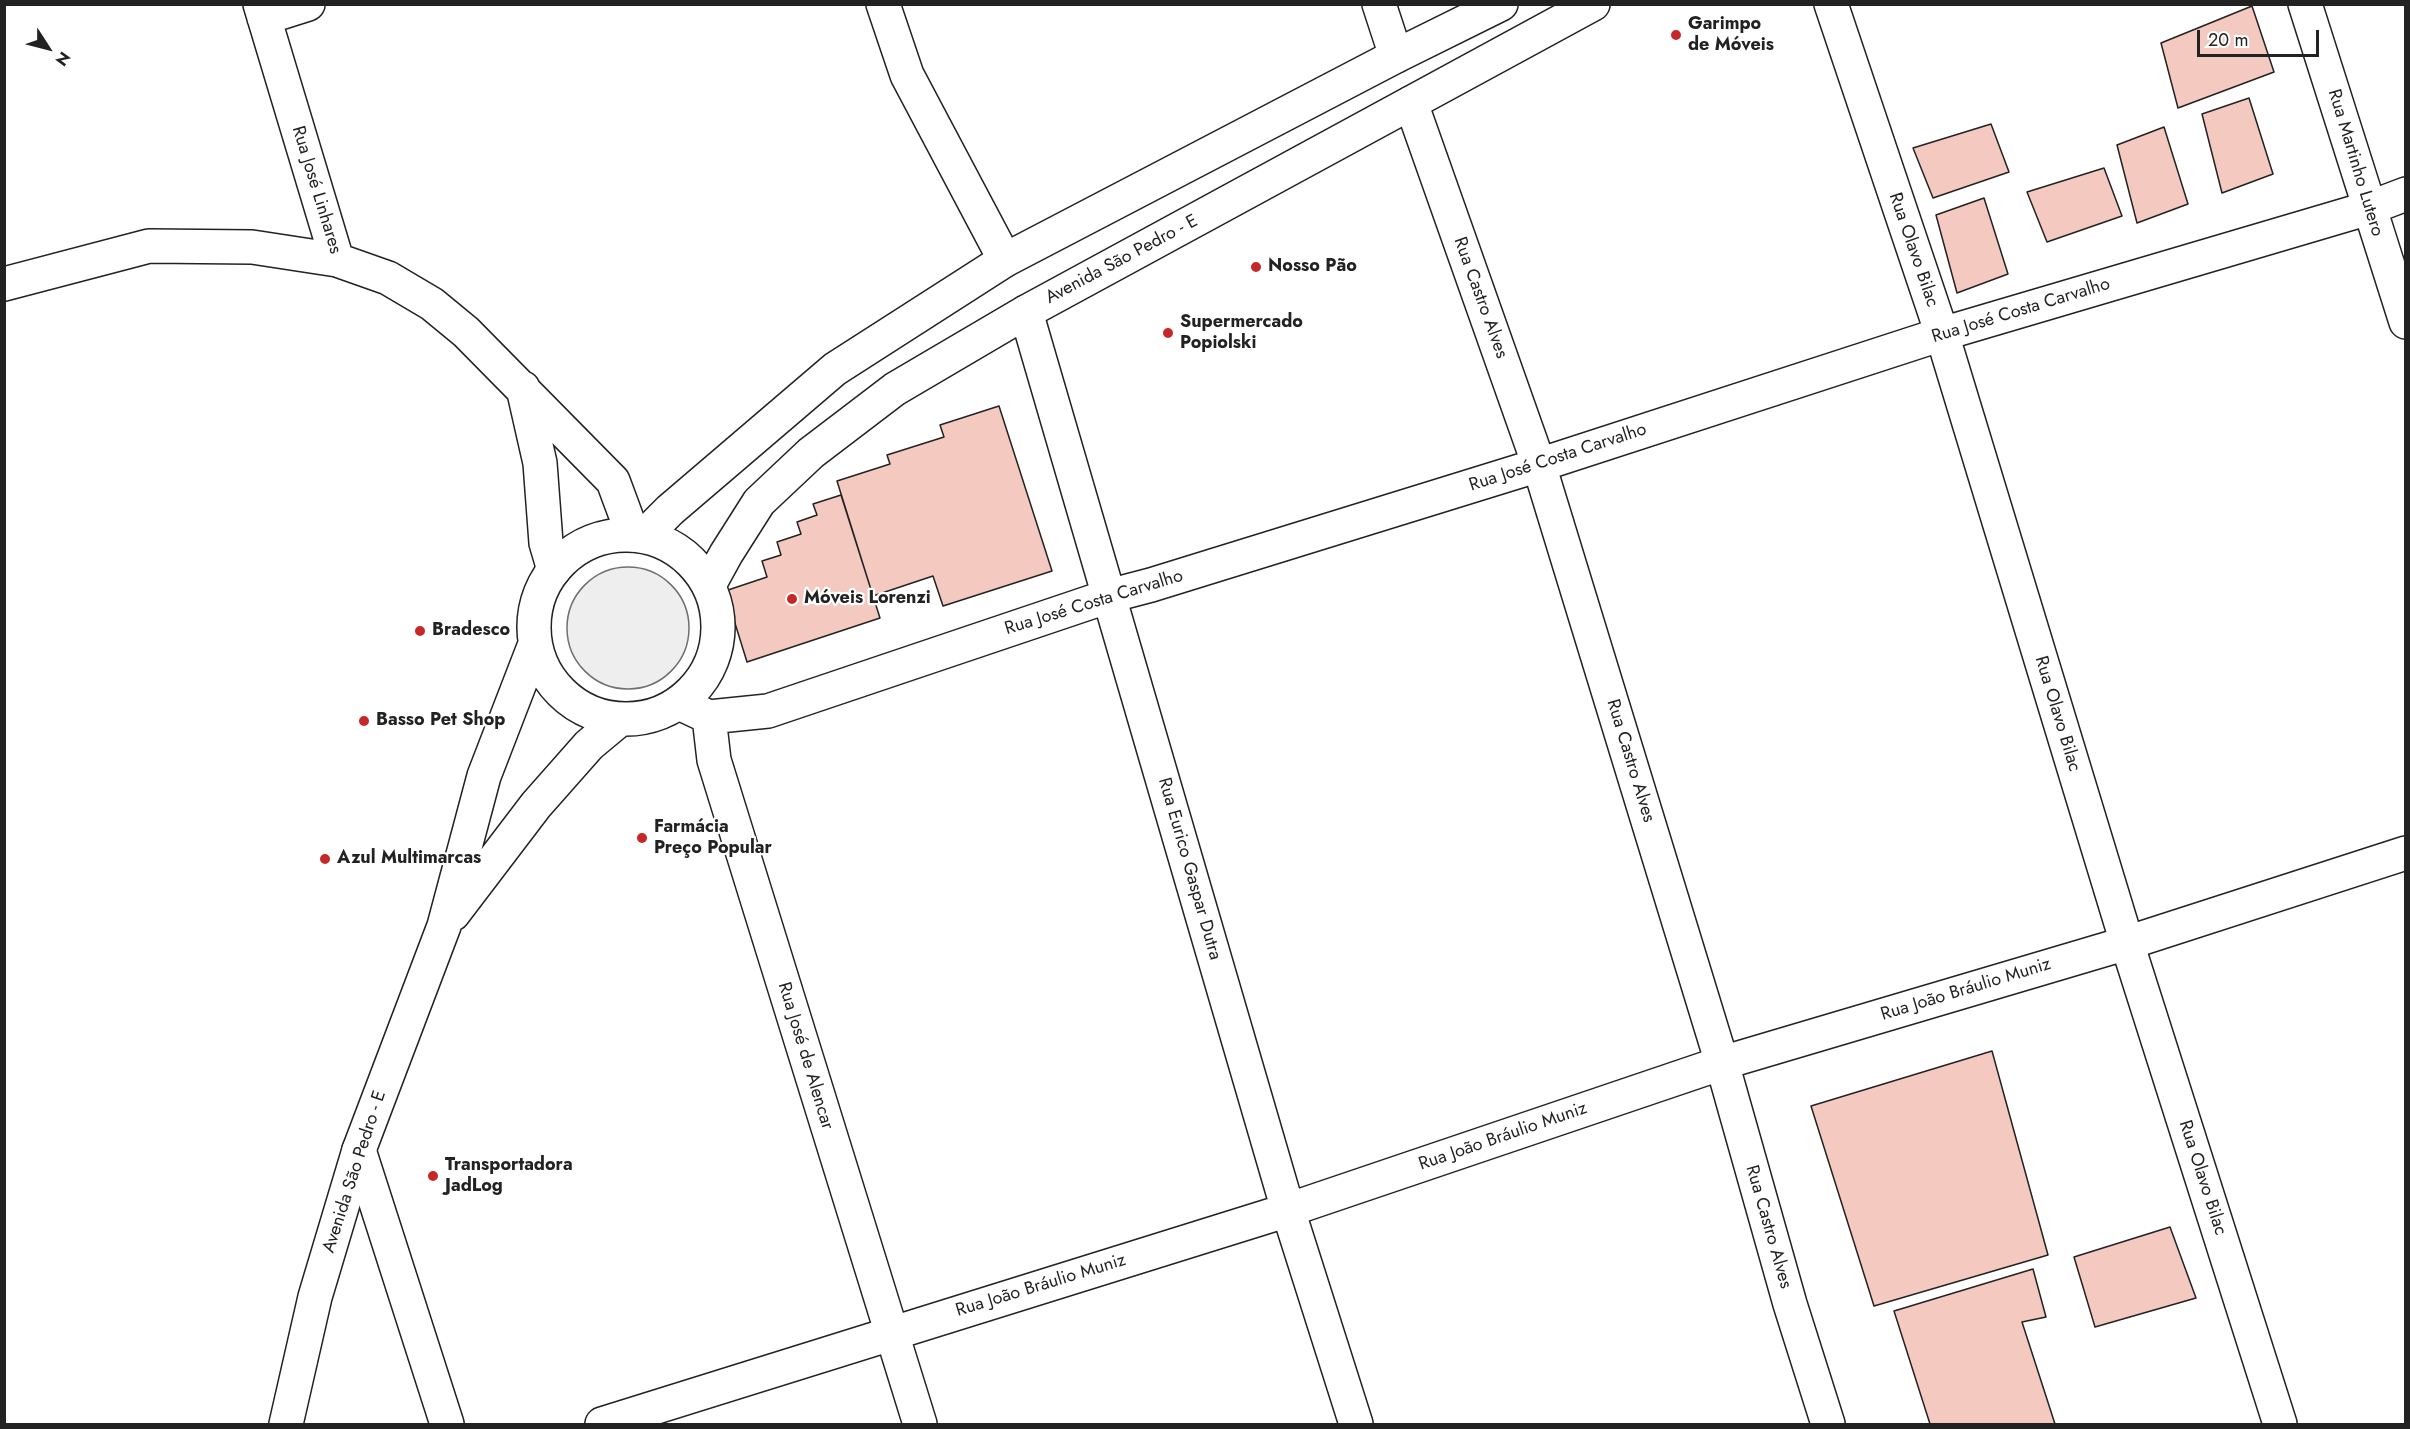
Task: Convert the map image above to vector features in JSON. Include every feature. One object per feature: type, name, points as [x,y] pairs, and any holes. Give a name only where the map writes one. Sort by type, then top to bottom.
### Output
[{"type":"street","points":[[262,11],[308,4]]},
{"type":"street","points":[[883,4],[907,75],[1005,260]]},
{"type":"street","points":[[1379,4],[1396,56]]},
{"type":"street","points":[[638,536],[835,369],[1005,260],[1396,56],[1501,4]]},
{"type":"street","name":"Avenida São Pedro - E","points":[[709,585],[759,502],[811,453],[895,389],[1026,312],[1593,4]]},
{"type":"street","name":"Rua Olavo Bilac","points":[[1831,4],[1942,334],[2127,943],[2280,1425]]},
{"type":"street","name":"Rua Martinho Lutero","points":[[2305,4],[2406,322]]},
{"type":"street","name":"Rua José Linhares","points":[[262,11],[337,260],[388,278],[432,304],[466,332],[613,481],[638,536]]},
{"type":"street","name":"Rua Castro Alves","points":[[1411,104],[1539,465],[1722,1064],[1790,1304],[1828,1425]]},
{"type":"street","name":"Rua José Costa Carvalho","points":[[709,717],[768,711],[1109,596],[1163,582],[1539,465],[1942,334],[2369,208],[2406,194]]},
{"type":"street","points":[[4,284],[149,246],[252,248],[337,260]]},
{"type":"street","name":"Rua Eurico Gaspar Dutra","points":[[1026,312],[1288,1210],[1356,1425]]},
{"type":"street","points":[[523,388],[540,463],[546,543],[554,570]]},
{"type":"street","points":[[638,536],[670,546],[693,563],[709,585],[717,612],[718,640],[710,666],[694,689],[679,703],[660,714],[640,719],[619,720],[589,712],[564,696],[545,672],[535,644],[534,618],[541,593],[554,570],[576,550],[603,538],[638,536]]},
{"type":"street","name":"Avenida São Pedro - E","points":[[286,1425],[315,1297],[359,1150],[444,926],[484,776],[535,644]]},
{"type":"street","points":[[679,703],[709,717]]},
{"type":"street","name":"Rua José de Alencar","points":[[709,717],[714,760],[920,1425]]},
{"type":"street","name":"Avenida São Pedro - E","points":[[444,926],[536,805],[589,745],[619,720]]},
{"type":"street","name":"Rua João Bráulio Muniz","points":[[602,1425],[1288,1210],[1722,1064],[2127,943],[2406,853]]},
{"type":"street","points":[[359,1150],[447,1425]]},
{"type":"shaded area","points":[[628,567],[651,572],[662,577],[671,585],[679,594],[684,605],[689,628],[684,651],[679,662],[671,671],[662,679],[651,684],[628,689],[605,684],[594,679],[585,671],[577,662],[572,651],[567,628],[572,605],[577,594],[585,585],[594,577],[605,572]]},
{"type":"building","points":[[2252,6],[2274,72],[2178,108],[2161,43]]},
{"type":"building","points":[[2249,98],[2273,174],[2222,193],[2202,114]]},
{"type":"building","points":[[1991,124],[2009,172],[1933,198],[1913,148]]},
{"type":"building","points":[[2164,127],[2188,204],[2137,223],[2117,145]]},
{"type":"building","points":[[2104,168],[2122,216],[2047,242],[2027,192]]},
{"type":"building","points":[[1984,198],[2008,274],[1957,293],[1936,215]]},
{"type":"building","points":[[999,406],[1052,571],[943,606],[933,576],[873,596],[837,481],[890,464],[887,455],[944,437],[940,425]]},
{"type":"building","points":[[841,495],[880,618],[747,662],[725,591],[767,577],[762,561],[781,555],[777,542],[801,534],[797,522],[817,515],[813,504]]},
{"type":"building","points":[[1992,1051],[2048,1255],[1874,1306],[1811,1106]]},
{"type":"building","points":[[2170,1227],[2196,1298],[2095,1327],[2074,1257]]},
{"type":"building","points":[[2033,1269],[2046,1317],[2022,1322],[2055,1424],[1930,1424],[1894,1311]]},
{"type":"place","name":"Garimpo de Móveis","points":[[1676,35]]},
{"type":"place","name":"Nosso Pão","points":[[1256,267]]},
{"type":"place","name":"Supermercado Popiolski","points":[[1168,333]]},
{"type":"place","name":"Móveis Lorenzi","points":[[792,599]]},
{"type":"place","name":"Bradesco","points":[[420,631]]},
{"type":"place","name":"Basso Pet Shop","points":[[364,721]]},
{"type":"place","name":"Farmácia Preço Popular","points":[[642,838]]},
{"type":"place","name":"Azul Multimarcas","points":[[325,859]]},
{"type":"place","name":"Transportadora JadLog","points":[[433,1176]]}]
